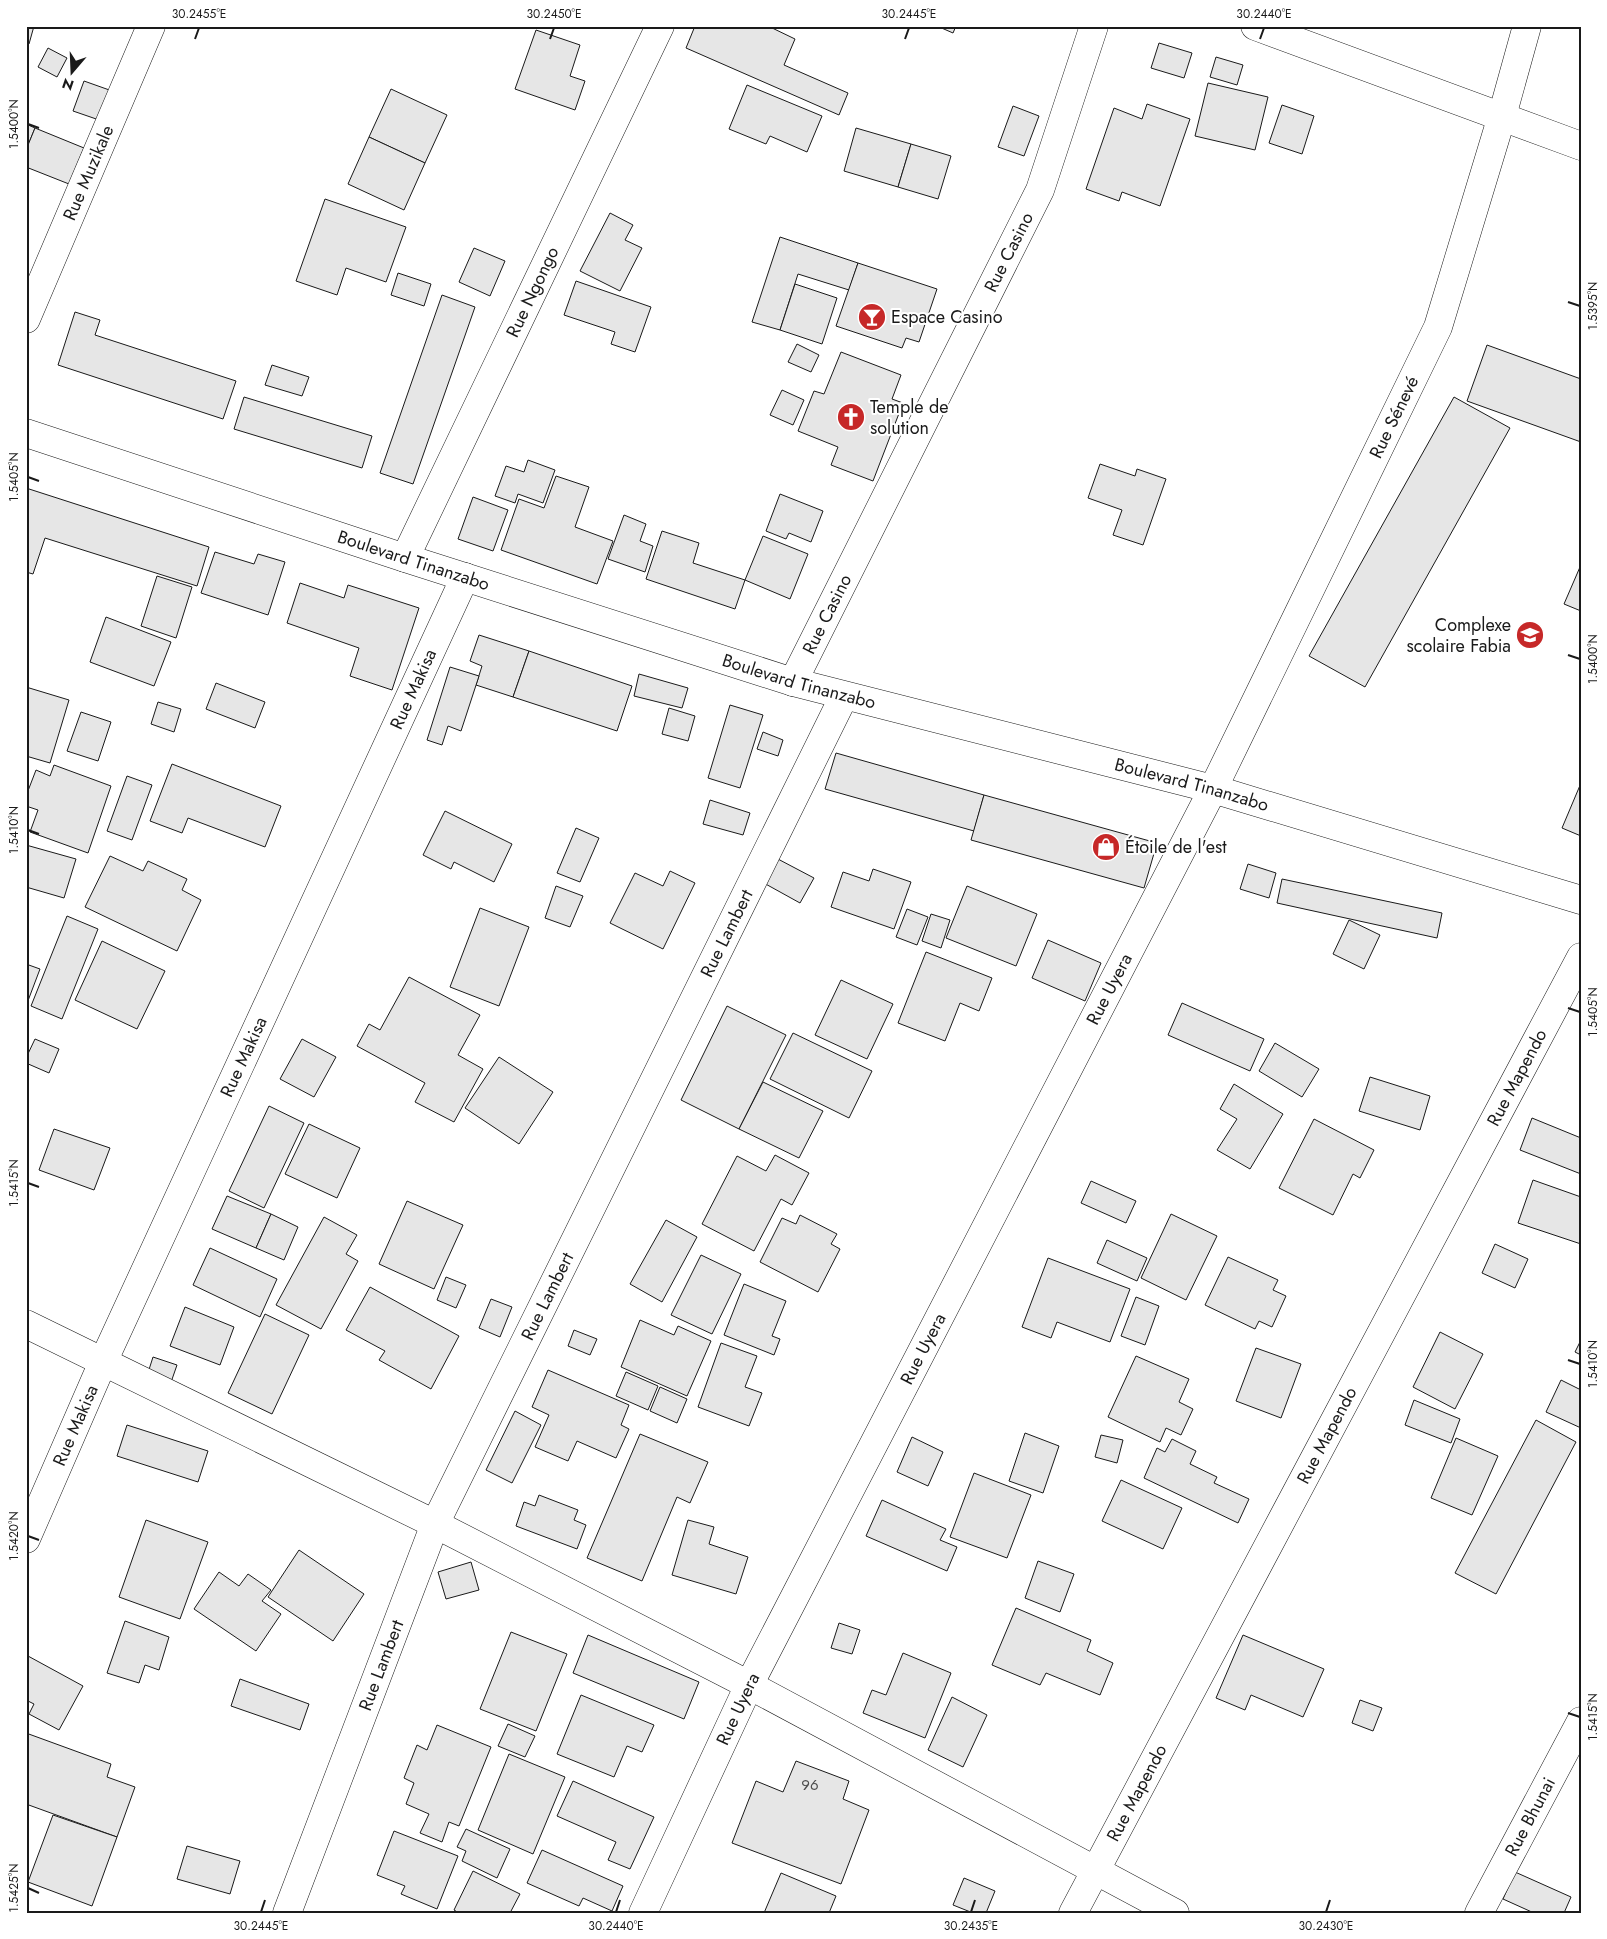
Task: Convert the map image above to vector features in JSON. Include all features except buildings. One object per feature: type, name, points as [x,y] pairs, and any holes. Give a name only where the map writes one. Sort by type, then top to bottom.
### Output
[{"type":"street","name":"Rue Muzikale","points":[[26,319],[151,26]]},
{"type":"street","name":"Rue Ngongo","points":[[405,558],[660,26]]},
{"type":"street","name":"Rue Casino","points":[[794,682],[1040,190],[1094,26]]},
{"type":"street","points":[[1255,26],[1581,146]]},
{"type":"street","name":"Rue Sénevé","points":[[1213,789],[1438,327],[1502,116],[1527,26]]},
{"type":"street","name":"Boulevard Tinanzabo","points":[[26,433],[405,558],[794,682],[1213,789],[1581,900]]},
{"type":"street","name":"Rue Makisa","points":[[26,1539],[103,1362],[464,577]]},
{"type":"street","name":"Rue Lambert","points":[[287,1913],[435,1524],[844,696]]},
{"type":"street","name":"Rue Uyera","points":[[643,1913],[749,1685],[1213,789]]},
{"type":"street","name":"Rue Mapendo","points":[[1073,1913],[1581,957]]},
{"type":"street","points":[[26,1324],[435,1524],[749,1685],[1175,1913]]},
{"type":"street","name":"Rue Bhunai","points":[[1479,1913],[1581,1721]]},
{"type":"place","name":"Espace Casino","points":[[872,317]]},
{"type":"place","name":"Temple de solution","points":[[851,417]]},
{"type":"place","name":"Complexe scolaire Fabia","points":[[1530,635]]},
{"type":"place","name":"Étoile de l'est","points":[[1106,847]]}]
